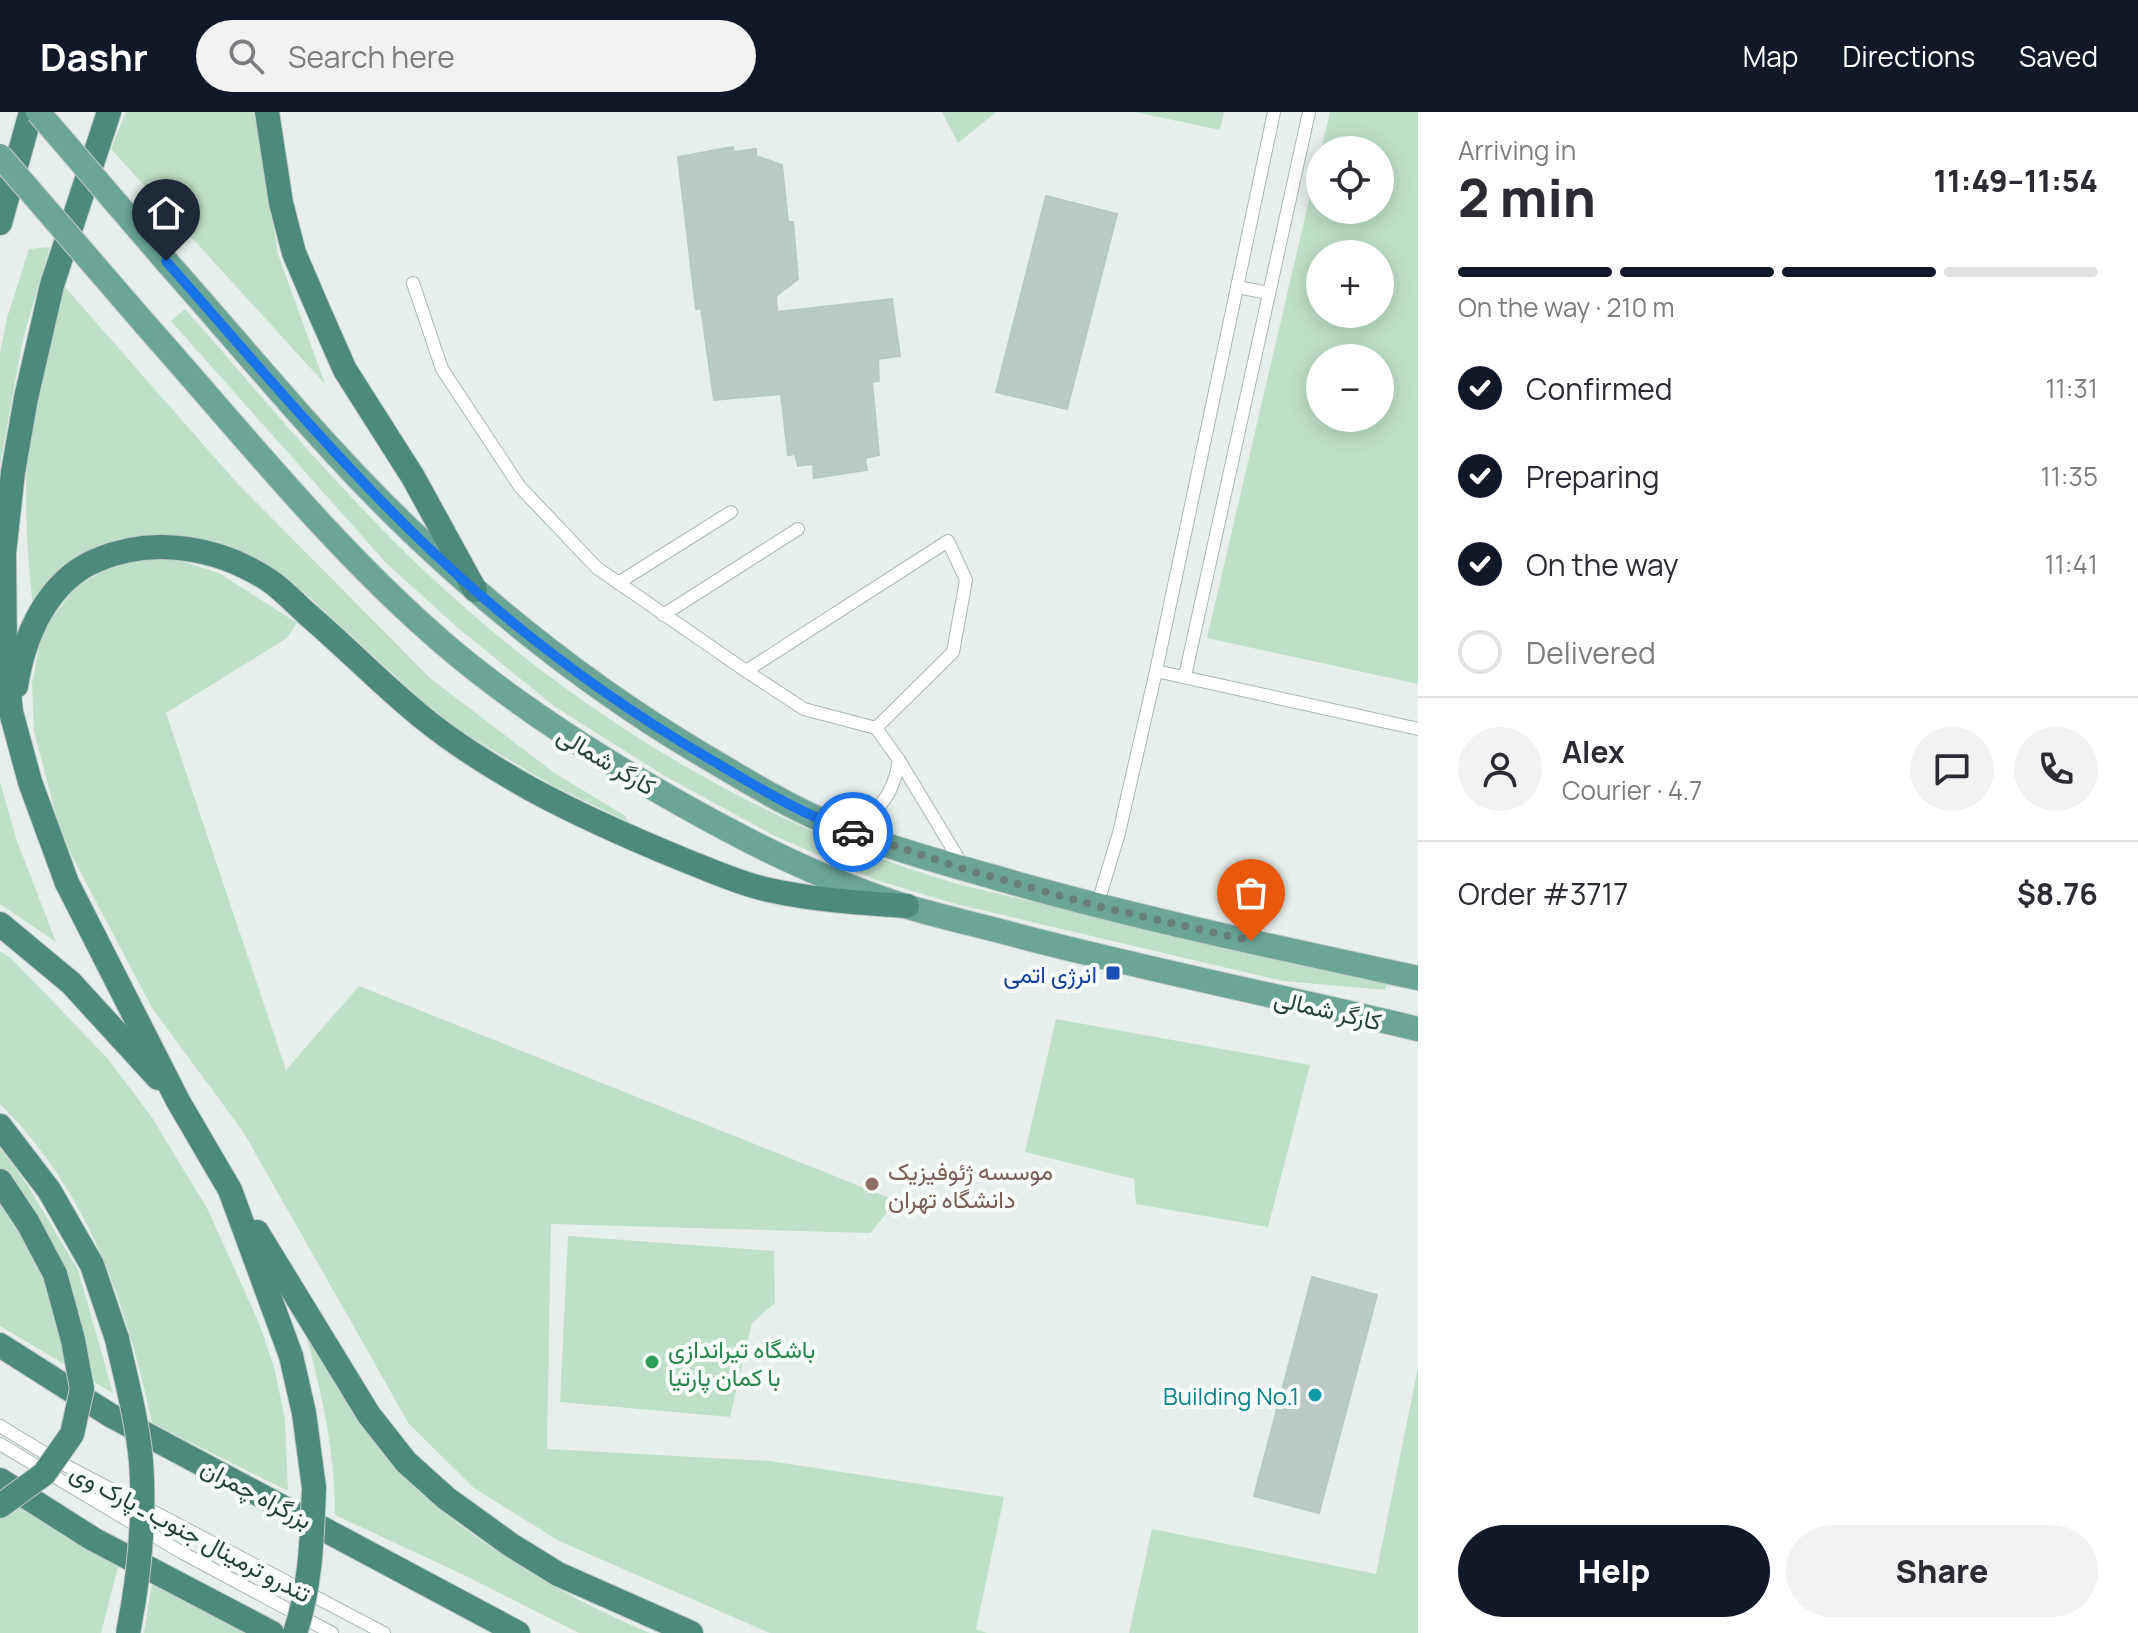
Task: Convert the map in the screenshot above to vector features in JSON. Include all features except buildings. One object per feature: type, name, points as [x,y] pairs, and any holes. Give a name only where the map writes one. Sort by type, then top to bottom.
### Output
[{"type":"highway","points":[[0,223],[31,112]]},
{"type":"highway","points":[[109,112],[52,285],[13,472],[4,553],[5,653],[11,712],[30,782],[67,883],[178,1101],[230,1190],[369,1415],[406,1462],[446,1498],[523,1553],[570,1579],[691,1633]]},
{"type":"highway","points":[[267,112],[281,203],[294,253],[318,309],[345,370],[413,477],[475,590]]},
{"type":"highway","points":[[11,712],[21,659],[35,620],[56,591],[82,566],[142,547],[173,546],[202,552],[239,565],[270,581],[423,718],[485,763],[534,791],[662,851],[766,889],[834,901],[907,906]]},
{"type":"highway","points":[[0,924],[71,983],[178,1101]]},
{"type":"highway","points":[[0,1126],[49,1190],[92,1265],[117,1339],[136,1420],[141,1462],[137,1565],[128,1633]]},
{"type":"highway","points":[[0,1181],[28,1223],[55,1274],[73,1340],[82,1389],[72,1434],[44,1474],[0,1506]]},
{"type":"highway","points":[[230,1190],[291,1356],[304,1413],[314,1488],[310,1564],[303,1609],[295,1633]]},
{"type":"highway","name":"بزرگراه چمران","points":[[0,1345],[110,1415],[518,1633]]},
{"type":"highway","points":[[0,1480],[93,1539],[272,1633]]},
{"type":"main road","name":"کارگر شمالی","points":[[38,112],[355,474],[411,531],[475,590],[602,691],[674,738],[755,786],[845,830],[964,869],[1097,906],[1418,978]]},
{"type":"main road","name":"کارگر شمالی","points":[[0,156],[145,324],[332,534],[390,594],[444,644],[528,711],[602,759],[766,851],[907,906],[1084,953],[1418,1029]]},
{"type":"lane","points":[[1097,906],[1119,833],[1156,671],[1274,112]]},
{"type":"lane","points":[[1185,676],[1309,112]]},
{"type":"lane","points":[[413,283],[442,369],[520,487],[597,568],[663,615],[804,709],[876,728],[899,760],[964,869]]},
{"type":"lane","points":[[1237,287],[1269,293]]},
{"type":"lane","points":[[618,583],[731,512]]},
{"type":"lane","points":[[663,615],[798,529]]},
{"type":"lane","points":[[746,671],[948,541],[966,580],[953,652],[876,728]]},
{"type":"lane","points":[[1156,671],[1418,729]]},
{"type":"lane","points":[[845,830],[873,813],[887,798],[896,779],[899,760]]},
{"type":"lane","name":"تندرو ترمینال جنوب ـ پارک وی","points":[[0,1426],[61,1463],[384,1633]]},
{"type":"lane","points":[[0,1444],[181,1552],[332,1633]]},
{"type":"green space","points":[[126,112],[255,112],[278,254],[325,384],[111,149]]},
{"type":"green space","points":[[942,112],[996,112],[958,143]]},
{"type":"green space","points":[[1135,112],[1224,112],[1220,130]]},
{"type":"green space","points":[[1330,112],[1418,112],[1418,684],[1207,638],[1306,213],[1306,224],[1394,224],[1394,136],[1324,136]]},
{"type":"green space","points":[[50,247],[23,339],[0,465],[0,353],[7,318],[29,249]]},
{"type":"green space","points":[[64,286],[238,484],[431,679],[556,774],[624,815],[629,822],[553,786],[443,720],[309,597],[259,559],[213,544],[121,546],[33,609],[26,513],[28,455],[38,391]]},
{"type":"green space","points":[[185,309],[329,473],[441,586],[506,642],[575,695],[647,743],[722,787],[800,825],[879,858],[961,885],[1387,984],[1385,990],[1283,981],[956,904],[876,880],[775,836],[663,775],[554,706],[459,629],[386,563],[171,321]]},
{"type":"green space","points":[[162,555],[219,573],[297,623],[287,638],[166,713],[286,1070],[359,986],[897,1201],[870,1233],[551,1224],[547,1449],[770,1461],[1004,1497],[976,1629],[987,1633],[770,1633],[559,1541],[474,1488],[409,1424],[244,1133],[152,1008],[62,837],[34,732],[32,684],[42,631],[75,588],[113,565]]},
{"type":"green space","points":[[0,782],[17,841],[56,942],[0,904]]},
{"type":"green space","points":[[0,951],[12,959],[108,1059],[151,1116],[207,1208],[259,1323],[274,1367],[285,1419],[288,1491],[152,1423],[130,1335],[100,1252],[58,1174],[0,1104]]},
{"type":"green space","points":[[1056,1019],[1310,1065],[1268,1227],[1136,1204],[1134,1179],[1025,1152]]},
{"type":"green space","points":[[0,1147],[28,1186],[78,1270],[113,1393],[0,1326]]},
{"type":"green space","name":"باشگاه تیراندازی با کمان پارتیا","points":[[568,1236],[774,1251],[775,1303],[752,1323],[730,1417],[560,1402]]},
{"type":"green space","points":[[299,1309],[362,1425],[397,1470],[428,1499],[462,1527],[538,1577],[650,1633],[579,1633],[335,1515],[329,1436]]},
{"type":"green space","points":[[1418,1368],[1418,1633],[1129,1633],[1152,1529],[1376,1574]]},
{"type":"green space","points":[[0,1495],[118,1566],[101,1633],[0,1633]]},
{"type":"green space","points":[[153,1578],[271,1633],[144,1633]]},
{"type":"way so far","points":[[853,832],[964,869],[1097,906],[1251,941]]},
{"type":"place","name":"انرژی اتمی","points":[[1113,973]]},
{"type":"place","name":"موسسه ژئوفیزیک دانشگاه تهران","points":[[872,1184]]},
{"type":"place","name":"باشگاه تیراندازی با کمان پارتیا","points":[[652,1362]]},
{"type":"place","name":"Building No.1","points":[[1315,1395]]},
{"type":"route","points":[[166,261],[355,474],[475,590],[602,691],[674,738],[755,786],[853,832]]}]
